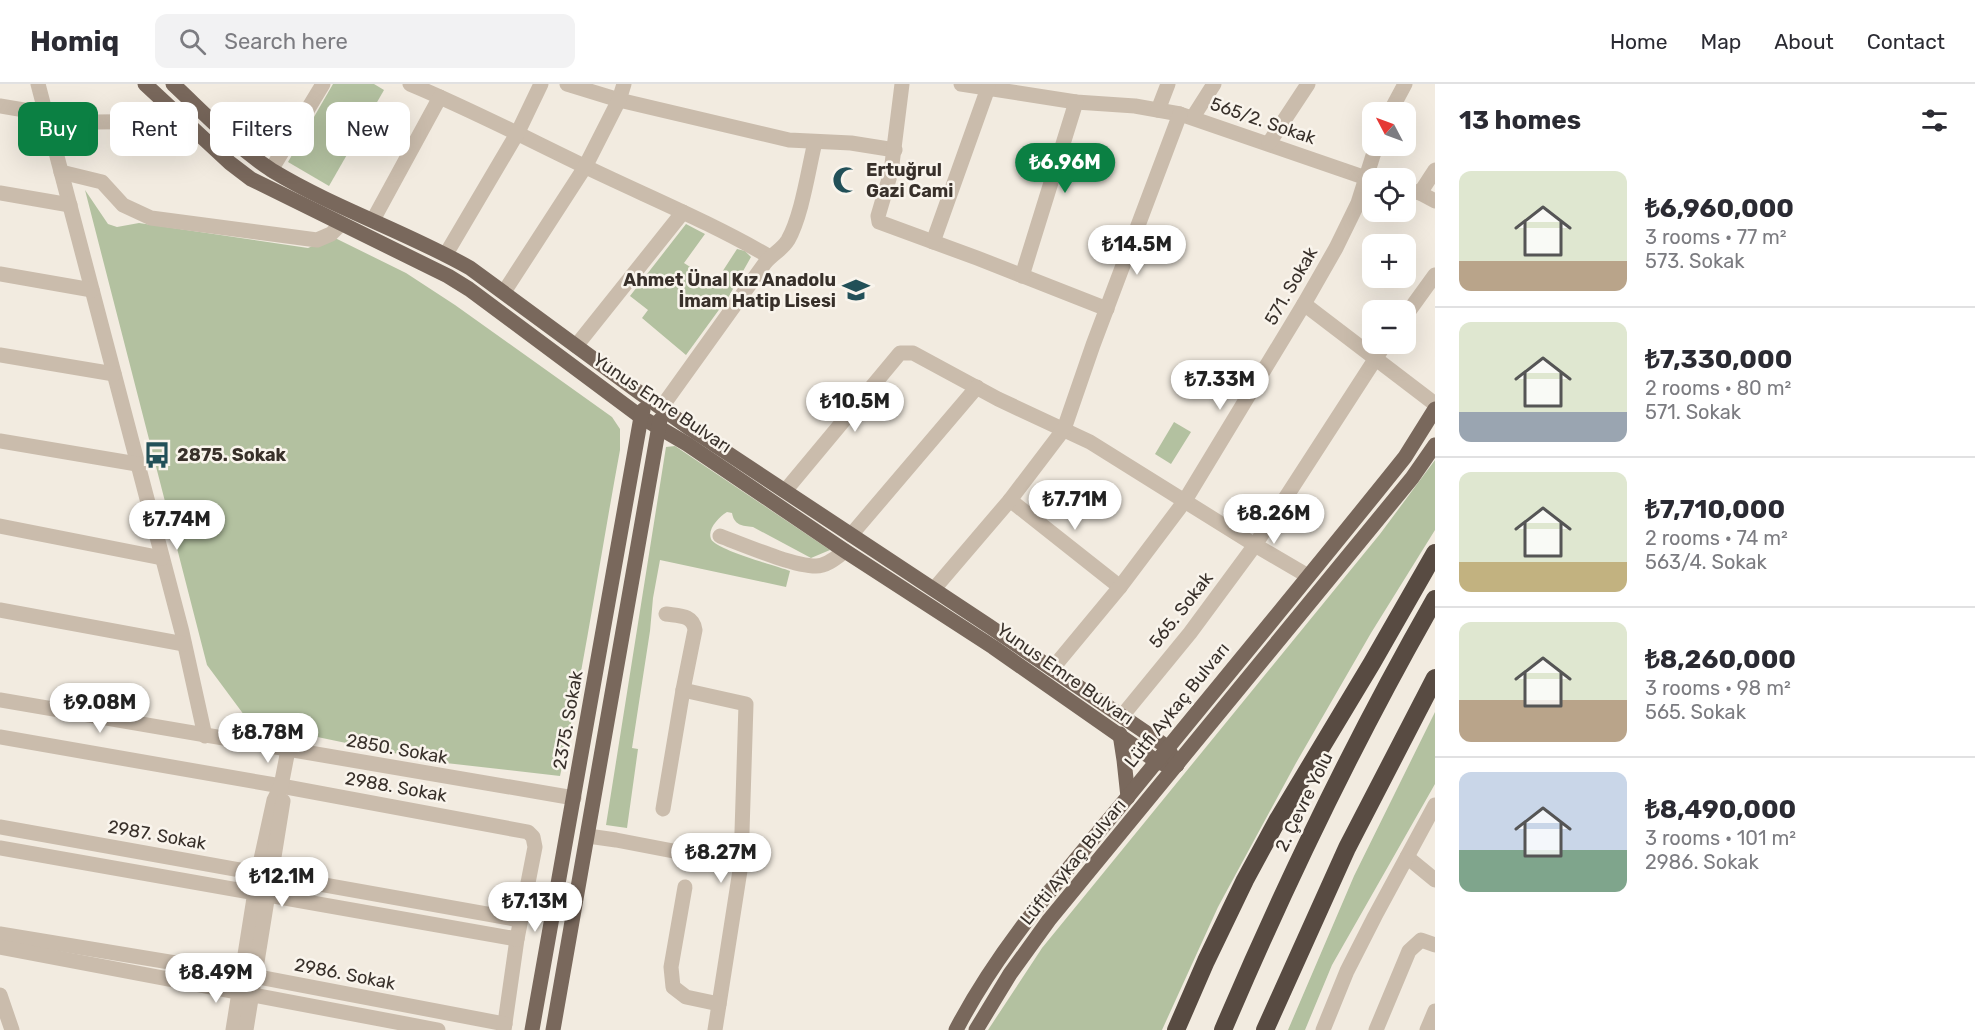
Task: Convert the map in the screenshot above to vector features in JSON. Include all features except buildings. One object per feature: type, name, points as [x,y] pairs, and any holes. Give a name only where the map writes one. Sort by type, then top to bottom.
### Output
[{"type":"highway","points":[[1176,1030],[1245,880],[1277,821],[1435,553]]},
{"type":"highway","name":"2. Çevre Yolu","points":[[1223,1030],[1335,784],[1435,598]]},
{"type":"highway","points":[[1265,1030],[1347,848],[1435,678]]},
{"type":"main road","name":"Yunus Emre Bulvarı","points":[[145,84],[163,102]]},
{"type":"main road","name":"Yunus Emre Bulvarı","points":[[176,85],[238,145],[272,170],[325,198],[446,254],[470,268],[655,404],[934,589],[997,641]]},
{"type":"main road","name":"Yunus Emre Bulvarı","points":[[198,135],[230,164],[251,179],[448,276],[469,289],[641,417],[694,448],[845,551],[997,641],[1048,675],[1122,716],[1167,747]]},
{"type":"main road","name":"2375. Sokak","points":[[532,1030],[641,417],[655,404]]},
{"type":"main road","points":[[553,1030],[658,427],[655,404]]},
{"type":"main road","name":"Lütfi Aykaç Bulvarı","points":[[956,1030],[983,981],[1007,947],[1167,747],[1405,457],[1435,409]]},
{"type":"main road","name":"Lüfti Aykaç Bulvarı","points":[[976,1030],[1010,974],[1043,928],[1412,478],[1435,444]]},
{"type":"main road","name":"Yunus Emre Bulvarı","points":[[1048,675],[1156,761]]},
{"type":"main road","points":[[1120,734],[1128,797]]},
{"type":"main road","points":[[1156,761],[1169,766],[1177,765],[1176,759],[1167,747]]},
{"type":"main road","points":[[574,798],[593,801]]},
{"type":"street","points":[[38,84],[43,102]]},
{"type":"street","points":[[272,170],[323,84]]},
{"type":"street","points":[[410,84],[518,132],[585,167],[728,233],[770,257]]},
{"type":"street","points":[[446,254],[518,132],[541,84]]},
{"type":"street","points":[[567,84],[619,100],[789,140],[851,143],[895,150]]},
{"type":"street","points":[[504,292],[585,167],[619,100],[624,84]]},
{"type":"street","points":[[902,84],[895,150],[887,190],[878,216],[879,222],[1107,309]]},
{"type":"street","name":"565/2. Sokak","points":[[961,84],[1076,102],[1186,115],[1362,176]]},
{"type":"street","points":[[1158,110],[1168,84]]},
{"type":"street","points":[[934,589],[1010,500],[1064,429],[1107,309],[1186,115],[1215,84]]},
{"type":"street","points":[[1269,143],[1308,84]]},
{"type":"street","points":[[1395,102],[1405,84]]},
{"type":"street","points":[[933,242],[988,88]]},
{"type":"street","points":[[373,220],[440,97]]},
{"type":"street","points":[[1022,276],[1076,102]]},
{"type":"street","points":[[0,106],[18,110]]},
{"type":"street","points":[[655,404],[770,257],[777,253],[788,240],[797,217],[815,142]]},
{"type":"street","points":[[57,156],[184,644],[205,736]]},
{"type":"street","points":[[1416,188],[1435,170]]},
{"type":"street","points":[[61,172],[102,182],[123,205],[151,218],[317,240],[331,234],[341,224]]},
{"type":"street","points":[[1416,192],[1435,201]]},
{"type":"street","points":[[0,193],[70,205]]},
{"type":"street","name":"571. Sokak","points":[[1048,675],[1120,587],[1184,502],[1304,304],[1362,195]]},
{"type":"street","points":[[576,346],[683,212]]},
{"type":"street","points":[[0,274],[92,290]]},
{"type":"street","points":[[1416,301],[1435,275]]},
{"type":"street","points":[[1304,304],[1435,404]]},
{"type":"street","points":[[785,491],[900,353],[914,353],[998,399],[1089,442],[1308,576]]},
{"type":"street","name":"565. Sokak","points":[[1122,716],[1190,633],[1255,545],[1378,354]]},
{"type":"street","points":[[0,355],[114,374]]},
{"type":"street","points":[[851,535],[977,387]]},
{"type":"street","points":[[0,441],[137,464]]},
{"type":"street","points":[[1010,500],[1120,587]]},
{"type":"street","points":[[0,526],[162,558]]},
{"type":"street","points":[[720,536],[791,561],[816,566],[829,563],[845,551]]},
{"type":"street","points":[[0,610],[184,644]]},
{"type":"street","points":[[663,809],[683,690],[696,630],[694,623],[684,616],[666,614]]},
{"type":"street","points":[[683,690],[746,704],[741,864],[715,1030]]},
{"type":"street","name":"2850. Sokak","points":[[0,700],[574,798]]},
{"type":"street","name":"2988. Sokak","points":[[0,737],[528,832],[533,837],[535,847],[520,920]]},
{"type":"street","points":[[233,1030],[244,992],[265,874],[274,800],[281,786],[288,750]]},
{"type":"street","points":[[1323,1030],[1352,962],[1435,805]]},
{"type":"street","name":"2987. Sokak","points":[[0,827],[520,920]]},
{"type":"street","points":[[588,836],[741,864]]},
{"type":"street","points":[[0,848],[517,939]]},
{"type":"street","points":[[1407,857],[1435,880]]},
{"type":"street","points":[[685,887],[671,967],[673,987],[686,997],[719,1004]]},
{"type":"street","points":[[505,1027],[520,920]]},
{"type":"street","name":"2986. Sokak","points":[[0,934],[247,975],[505,1027]]},
{"type":"street","points":[[1376,1030],[1408,951],[1421,940],[1435,945]]},
{"type":"street","name":"2986. Sokak","points":[[0,947],[438,1030]]},
{"type":"street","points":[[244,992],[246,1030]]},
{"type":"street","points":[[0,994],[12,1030]]},
{"type":"street","points":[[1427,1030],[1435,1011]]},
{"type":"green space","points":[[333,84],[374,84],[384,90],[377,102],[326,102],[326,156],[346,156],[329,186],[288,162],[291,156],[314,156],[314,117]]},
{"type":"green space","points":[[85,190],[108,224],[117,227],[139,223],[308,248],[333,237],[406,273],[455,305],[612,417],[620,429],[620,450],[560,776],[437,762],[250,723],[207,665]]},
{"type":"green space","points":[[686,224],[705,234],[684,263],[715,283],[737,249],[745,251],[751,257],[729,296],[686,355],[642,318],[648,310],[630,296]]},
{"type":"green space","points":[[1174,422],[1191,432],[1171,464],[1155,454]]},
{"type":"green space","points":[[675,446],[830,550],[811,558],[753,527],[739,524],[732,513],[727,512],[712,527],[711,539],[735,553],[790,571],[786,587],[660,560],[632,748],[638,749],[627,828],[606,825],[666,447]]},
{"type":"green space","points":[[1435,460],[1435,530],[1371,633],[1296,763],[1218,907],[1162,1030],[988,1030],[1042,948],[1380,534]]},
{"type":"green space","points":[[1435,712],[1435,784],[1332,965],[1305,1030],[1288,1030],[1354,876]]},
{"type":"place","name":"Ertuğrul Gazi Cami","points":[[846,180]]},
{"type":"place","name":"Ahmet Ünal Kız Anadolu İmam Hatip Lisesi","points":[[856,290]]},
{"type":"place","name":"2875. Sokak","points":[[157,455]]}]
